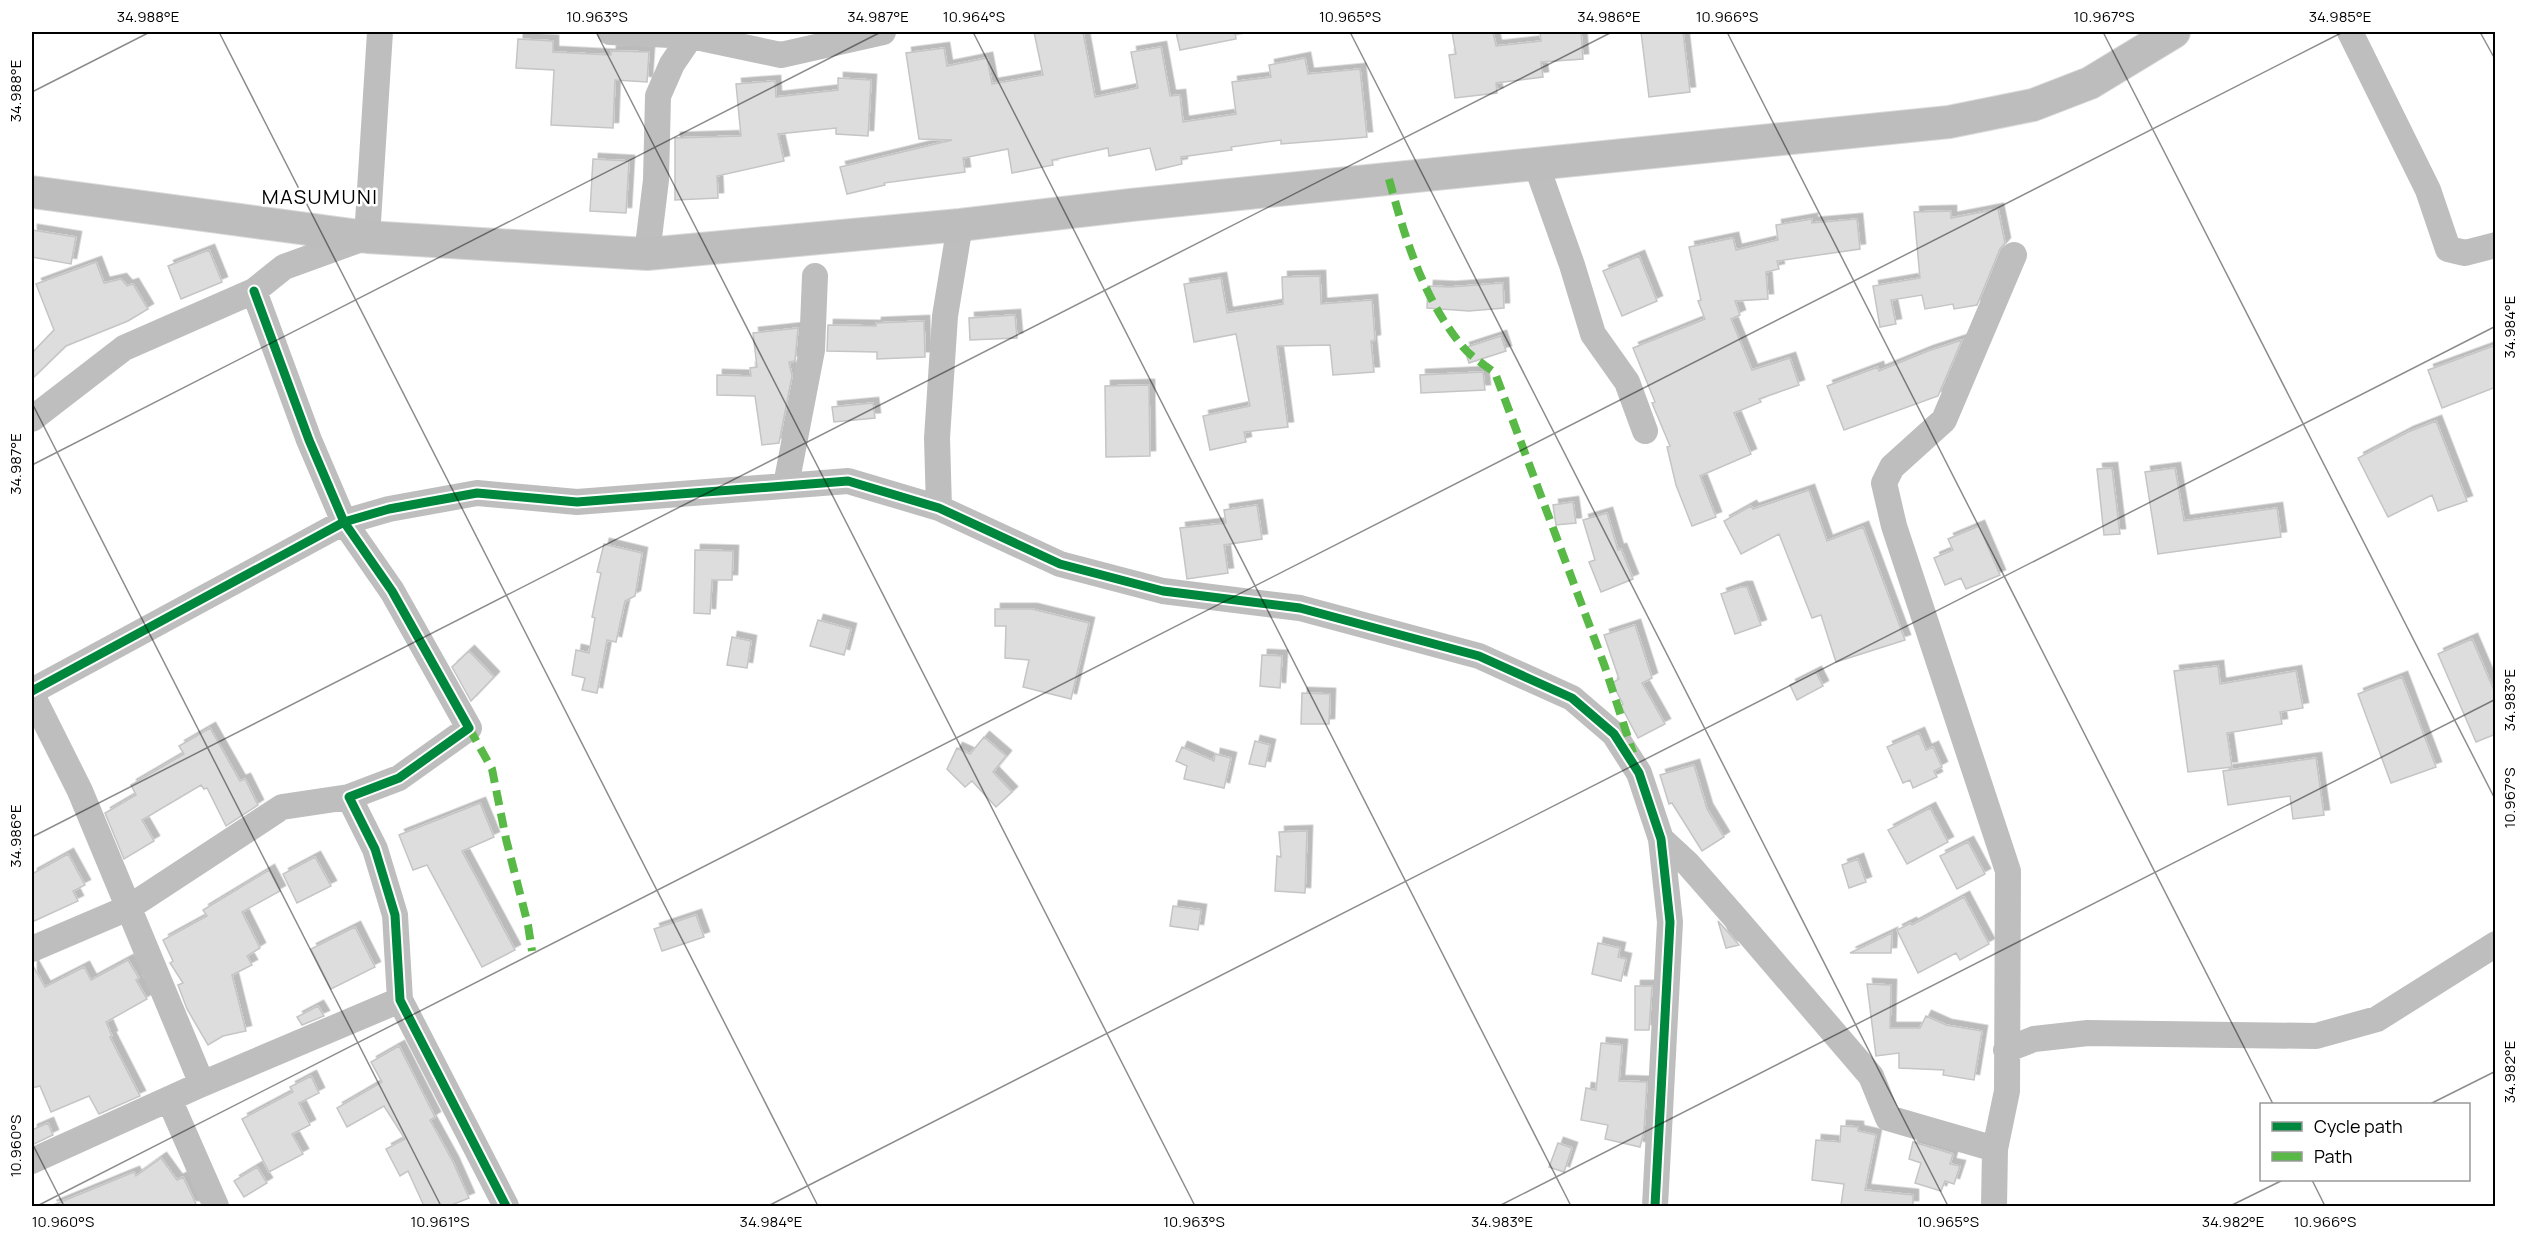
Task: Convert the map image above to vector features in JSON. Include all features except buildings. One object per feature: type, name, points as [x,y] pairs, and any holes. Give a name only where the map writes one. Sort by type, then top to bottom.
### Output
[{"type":"main road","points":[[32,192],[367,237],[647,254],[960,225],[1131,205],[1949,122],[2033,105],[2090,83],[2174,32]]},
{"type":"street","points":[[32,419],[124,348],[254,291],[284,267],[367,237],[380,32]]},
{"type":"street","points":[[610,32],[783,43],[883,32]]},
{"type":"street","points":[[2350,32],[2428,190],[2448,249],[2465,253],[2496,245]]},
{"type":"street","points":[[647,254],[657,180],[658,96],[672,64],[691,36]]},
{"type":"street","points":[[1536,164],[1572,265],[1593,334],[1627,382],[1644,431]]},
{"type":"street","points":[[939,508],[937,438],[945,316],[960,225]]},
{"type":"street","points":[[1994,1206],[1995,1149],[2007,1091],[2008,871],[1897,536],[1884,483],[1892,467],[1944,420],[2014,255]]},
{"type":"street","points":[[786,485],[812,350],[815,276]]},
{"type":"street","points":[[32,949],[128,908],[282,807],[349,797],[399,778],[469,728],[392,591],[344,522],[309,440],[254,291]]},
{"type":"street","points":[[202,1084],[80,791],[32,693],[344,522],[389,509],[477,493],[577,502],[848,481],[939,508],[1060,564],[1163,591],[1300,608],[1479,656],[1572,698],[1614,734],[1639,773],[1661,838],[1670,922],[1655,1206]]},
{"type":"street","points":[[349,797],[375,849],[394,915],[400,1000],[506,1206]]},
{"type":"street","points":[[1661,838],[1717,896],[1871,1076],[1888,1118],[1995,1149]]},
{"type":"street","points":[[2006,1050],[2034,1039],[2088,1033],[2316,1036],[2377,1019],[2496,944]]},
{"type":"street","points":[[32,1161],[202,1084],[400,1000]]},
{"type":"street","points":[[169,1099],[216,1206]]},
{"type":"marked path","points":[[1389,179],[1417,267],[1437,309],[1466,351],[1495,373],[1605,667],[1633,753]]},
{"type":"marked path","points":[[469,728],[492,769],[532,951]]},
{"type":"cycle path","points":[[254,291],[309,440],[344,522],[392,591],[469,728],[399,778],[349,797],[375,849],[395,915],[400,1000],[506,1206]]},
{"type":"cycle path","points":[[32,691],[344,522],[389,509],[477,493],[577,502],[848,481],[939,508],[1060,564],[1163,591],[1300,608],[1479,656],[1572,698],[1614,734],[1639,773],[1661,839],[1670,922],[1655,1206]]},
{"type":"district","name":"MASUMUNI","points":[[320,196]]}]
